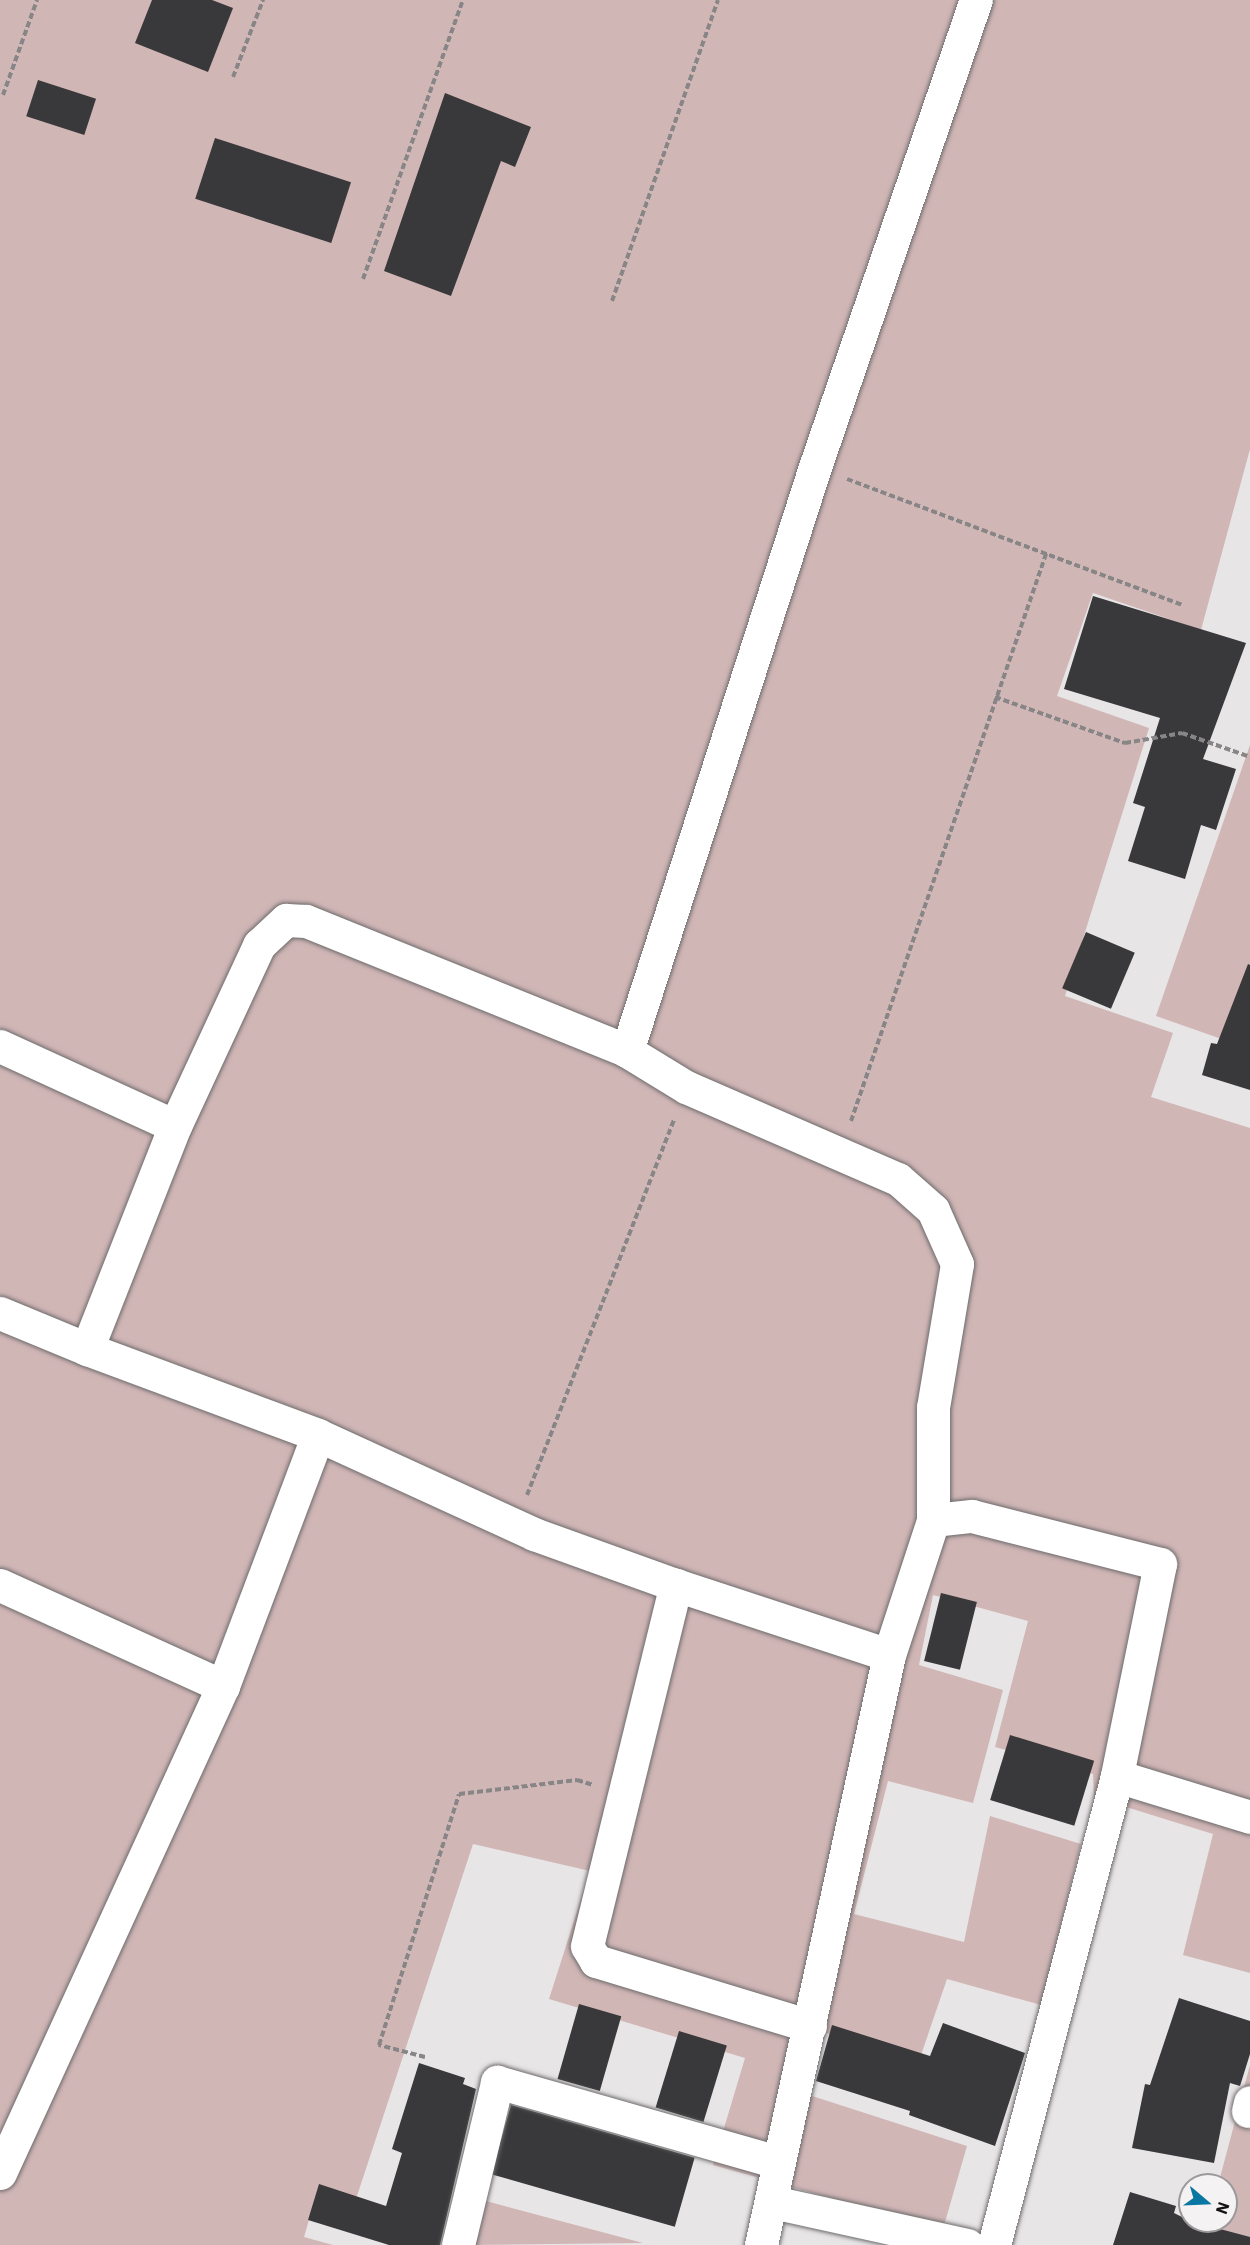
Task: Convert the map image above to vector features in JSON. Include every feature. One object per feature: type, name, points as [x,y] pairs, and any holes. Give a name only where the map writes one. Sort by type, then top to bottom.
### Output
[{"type":"street","points":[[627,1051],[815,467],[976,0]]},
{"type":"street","points":[[87,1349],[175,1126],[259,945],[286,920],[306,921],[627,1051],[686,1087],[898,1179],[933,1210],[957,1264],[933,1407],[933,1520],[889,1655],[761,2245]]},
{"type":"street","points":[[0,1046],[175,1126]]},
{"type":"street","points":[[0,1313],[87,1349],[318,1435],[534,1534],[676,1585],[889,1655]]},
{"type":"street","points":[[0,2174],[223,1686],[318,1435]]},
{"type":"street","points":[[933,1520],[972,1516],[1160,1564],[1117,1776],[994,2245]]},
{"type":"street","points":[[0,1585],[223,1686]]},
{"type":"street","points":[[676,1585],[622,1794],[587,1946],[591,1958],[810,2026]]},
{"type":"street","points":[[1117,1776],[1250,1817]]},
{"type":"street","points":[[458,2245],[497,2082],[778,2162]]},
{"type":"street","points":[[772,2202],[967,2245]]},
{"type":"path","points":[[3,95],[37,0]]},
{"type":"path","points":[[233,77],[262,0]]},
{"type":"path","points":[[363,279],[463,0]]},
{"type":"path","points":[[612,300],[718,0]]},
{"type":"path","points":[[815,467],[1182,605]]},
{"type":"path","points":[[839,1154],[1046,554]]},
{"type":"path","points":[[995,697],[1125,742],[1182,733],[1250,757]]},
{"type":"path","points":[[534,1534],[523,1506],[686,1087]]},
{"type":"path","points":[[425,2057],[379,2045],[459,1794],[577,1780],[622,1794]]},
{"type":"shaded area","points":[[0,0],[1250,0],[1250,449],[1201,630],[1093,593],[1057,696],[1149,728],[1065,996],[1173,1033],[1151,1097],[1250,1128],[1250,1973],[1183,1955],[1213,1834],[1094,1797],[1093,1774],[995,1747],[1028,1621],[933,1595],[919,1665],[1003,1690],[973,1803],[888,1781],[854,1914],[964,1942],[990,1816],[1081,1844],[1041,2005],[947,1979],[920,2058],[823,2032],[806,2094],[967,2146],[943,2229],[713,2165],[745,2058],[549,1999],[590,1871],[473,1844],[355,2202],[318,2189],[304,2237],[333,2245],[0,2245]]},
{"type":"shaded area","points":[[1250,745],[1250,1049],[1156,1016]]},
{"type":"shaded area","points":[[1250,2065],[1250,2245],[1215,2233],[1238,2233],[1238,2173],[1221,2173]]},
{"type":"shaded area","points":[[486,2201],[643,2243],[474,2245]]},
{"type":"building","points":[[152,0],[212,0],[233,8],[208,72],[135,43]]},
{"type":"building","points":[[38,80],[96,99],[84,135],[26,116]]},
{"type":"building","points":[[445,93],[531,127],[515,167],[501,161],[451,296],[384,271]]},
{"type":"building","points":[[215,138],[351,182],[331,243],[195,199]]},
{"type":"building","points":[[1093,596],[1246,643],[1203,759],[1236,769],[1216,830],[1201,825],[1185,879],[1128,861],[1145,807],[1133,803],[1160,718],[1064,689]]},
{"type":"building","points":[[1086,932],[1135,953],[1111,1009],[1062,988]]},
{"type":"building","points":[[1248,964],[1250,965],[1250,1090],[1202,1075],[1211,1043],[1217,1044]]},
{"type":"building","points":[[941,1593],[977,1602],[960,1670],[924,1661]]},
{"type":"building","points":[[1010,1735],[1094,1761],[1074,1826],[990,1800]]},
{"type":"building","points":[[1179,1998],[1250,2021],[1250,2054],[1240,2086],[1230,2083],[1214,2163],[1132,2148],[1145,2084],[1150,2085]]},
{"type":"building","points":[[579,2004],[621,2016],[600,2091],[558,2079]]},
{"type":"building","points":[[943,2023],[1025,2053],[995,2146],[909,2115],[910,2111],[816,2081],[832,2025],[930,2056]]},
{"type":"building","points":[[679,2031],[727,2046],[703,2122],[656,2108]]},
{"type":"building","points":[[419,2063],[465,2078],[463,2084],[476,2089],[440,2245],[389,2245],[308,2220],[319,2184],[386,2206],[402,2153],[392,2149]]},
{"type":"building","points":[[511,2105],[695,2158],[675,2227],[491,2174]]},
{"type":"building","points":[[1130,2192],[1176,2206],[1174,2213],[1178,2215],[1178,2233],[1235,2233],[1250,2237],[1250,2245],[1113,2245]]}]
